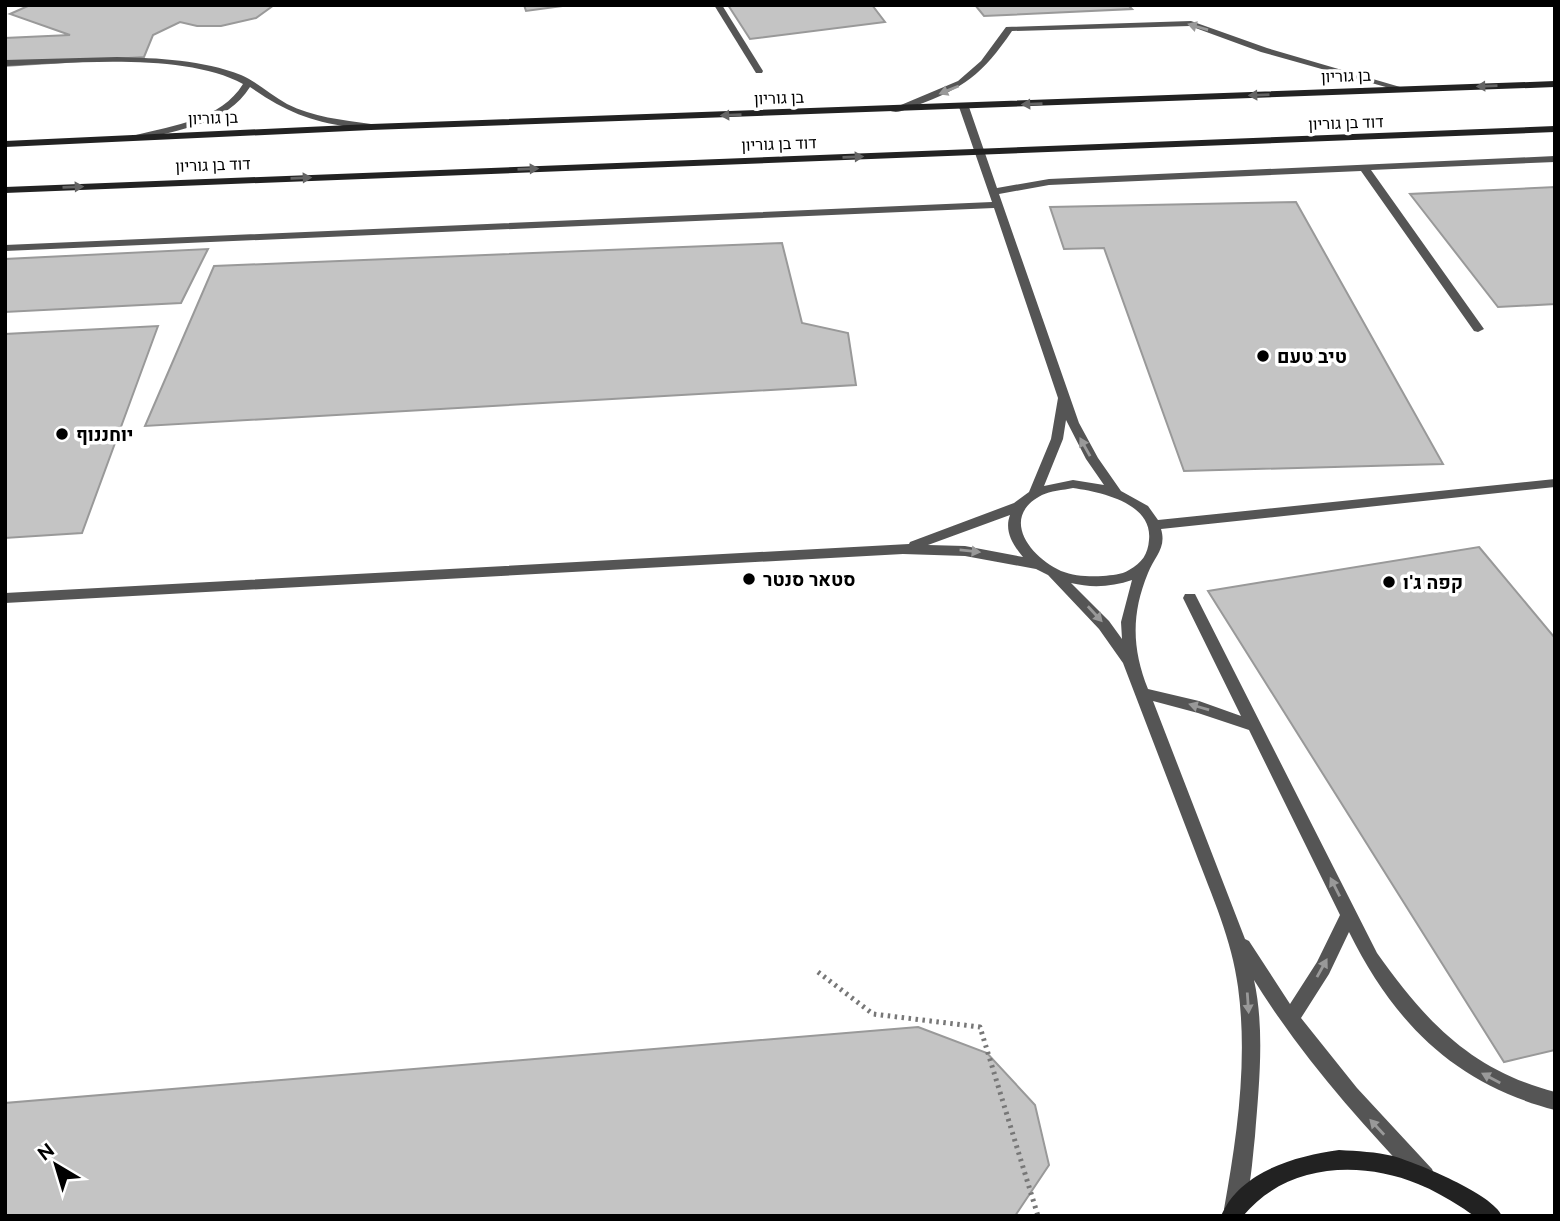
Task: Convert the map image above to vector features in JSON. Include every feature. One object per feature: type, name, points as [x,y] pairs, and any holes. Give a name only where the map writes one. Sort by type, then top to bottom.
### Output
[{"type":"main road","name":"בן גוריון","points":[[5,144],[371,127],[1555,84]]},
{"type":"main road","name":"דוד בן גוריון","points":[[5,190],[1555,129]]},
{"type":"main road","points":[[1232,1214],[1252,1191],[1274,1176],[1301,1165],[1327,1159],[1376,1161],[1425,1175],[1492,1216]]},
{"type":"street","points":[[718,5],[760,71]]},
{"type":"street","points":[[894,110],[957,87],[979,71],[1009,29],[1191,23],[1264,50],[1403,89]]},
{"type":"street","points":[[5,63],[146,58],[204,68],[232,74],[287,107],[312,118],[371,127]]},
{"type":"street","points":[[139,137],[205,118],[231,104],[243,94],[248,83]]},
{"type":"street","points":[[964,107],[1063,398],[1081,440],[1115,492]]},
{"type":"street","points":[[994,192],[1049,182],[1555,159]]},
{"type":"street","points":[[1364,167],[1478,329]]},
{"type":"street","points":[[5,248],[998,205]]},
{"type":"street","points":[[1035,493],[1057,439],[1063,398]]},
{"type":"street","points":[[1153,525],[1555,483]]},
{"type":"street","points":[[903,549],[1020,506],[1035,493],[1053,486],[1073,484],[1115,492],[1134,503],[1153,525],[1155,548],[1149,562],[1127,577],[1107,582],[1074,580],[1036,564],[1023,552],[1013,532],[1014,518],[1020,506]]},
{"type":"street","points":[[5,598],[903,549],[965,551],[1036,564]]},
{"type":"street","points":[[1130,661],[1128,622],[1142,568]]},
{"type":"street","points":[[1053,573],[1104,625],[1130,661],[1236,936],[1247,987],[1251,1040],[1247,1122],[1232,1214]]},
{"type":"street","points":[[1190,598],[1385,980],[1422,1026],[1443,1046],[1489,1078],[1530,1097],[1555,1101]]},
{"type":"street","points":[[1142,693],[1199,707],[1254,726]]},
{"type":"street","points":[[1290,1020],[1323,968],[1349,914]]},
{"type":"street","points":[[1236,936],[1290,1020],[1360,1108],[1425,1175]]},
{"type":"path","points":[[818,972],[873,1014],[980,1027],[1038,1216]]},
{"type":"building","points":[[30,5],[274,5],[256,18],[221,26],[197,26],[180,22],[153,35],[144,57],[5,66],[5,38],[70,35],[10,14]]},
{"type":"building","points":[[524,5],[570,5],[526,11]]},
{"type":"building","points":[[728,5],[872,5],[885,22],[750,39]]},
{"type":"building","points":[[975,5],[1128,5],[1132,9],[984,16]]},
{"type":"building","points":[[1555,187],[1555,304],[1498,307],[1410,194]]},
{"type":"building","name":"טיב טעם","points":[[1296,202],[1443,464],[1184,471],[1104,248],[1064,249],[1050,207]]},
{"type":"building","points":[[782,243],[802,323],[848,333],[856,385],[145,426],[214,266]]},
{"type":"building","points":[[208,249],[181,303],[5,312],[5,259]]},
{"type":"building","name":"יוחננוף","points":[[158,326],[82,533],[5,538],[5,334]]},
{"type":"building","points":[[1479,547],[1555,638],[1555,1050],[1504,1062],[1208,591]]},
{"type":"building","points":[[918,1027],[987,1053],[1035,1105],[1049,1165],[1015,1216],[5,1216],[5,1103]]},
{"type":"place","name":"טיב טעם","points":[[1263,356]]},
{"type":"place","name":"יוחננוף","points":[[62,434]]},
{"type":"place","name":"סטאר סנטר","points":[[749,579]]},
{"type":"place","name":"קפה ג'ו","points":[[1389,582]]}]
